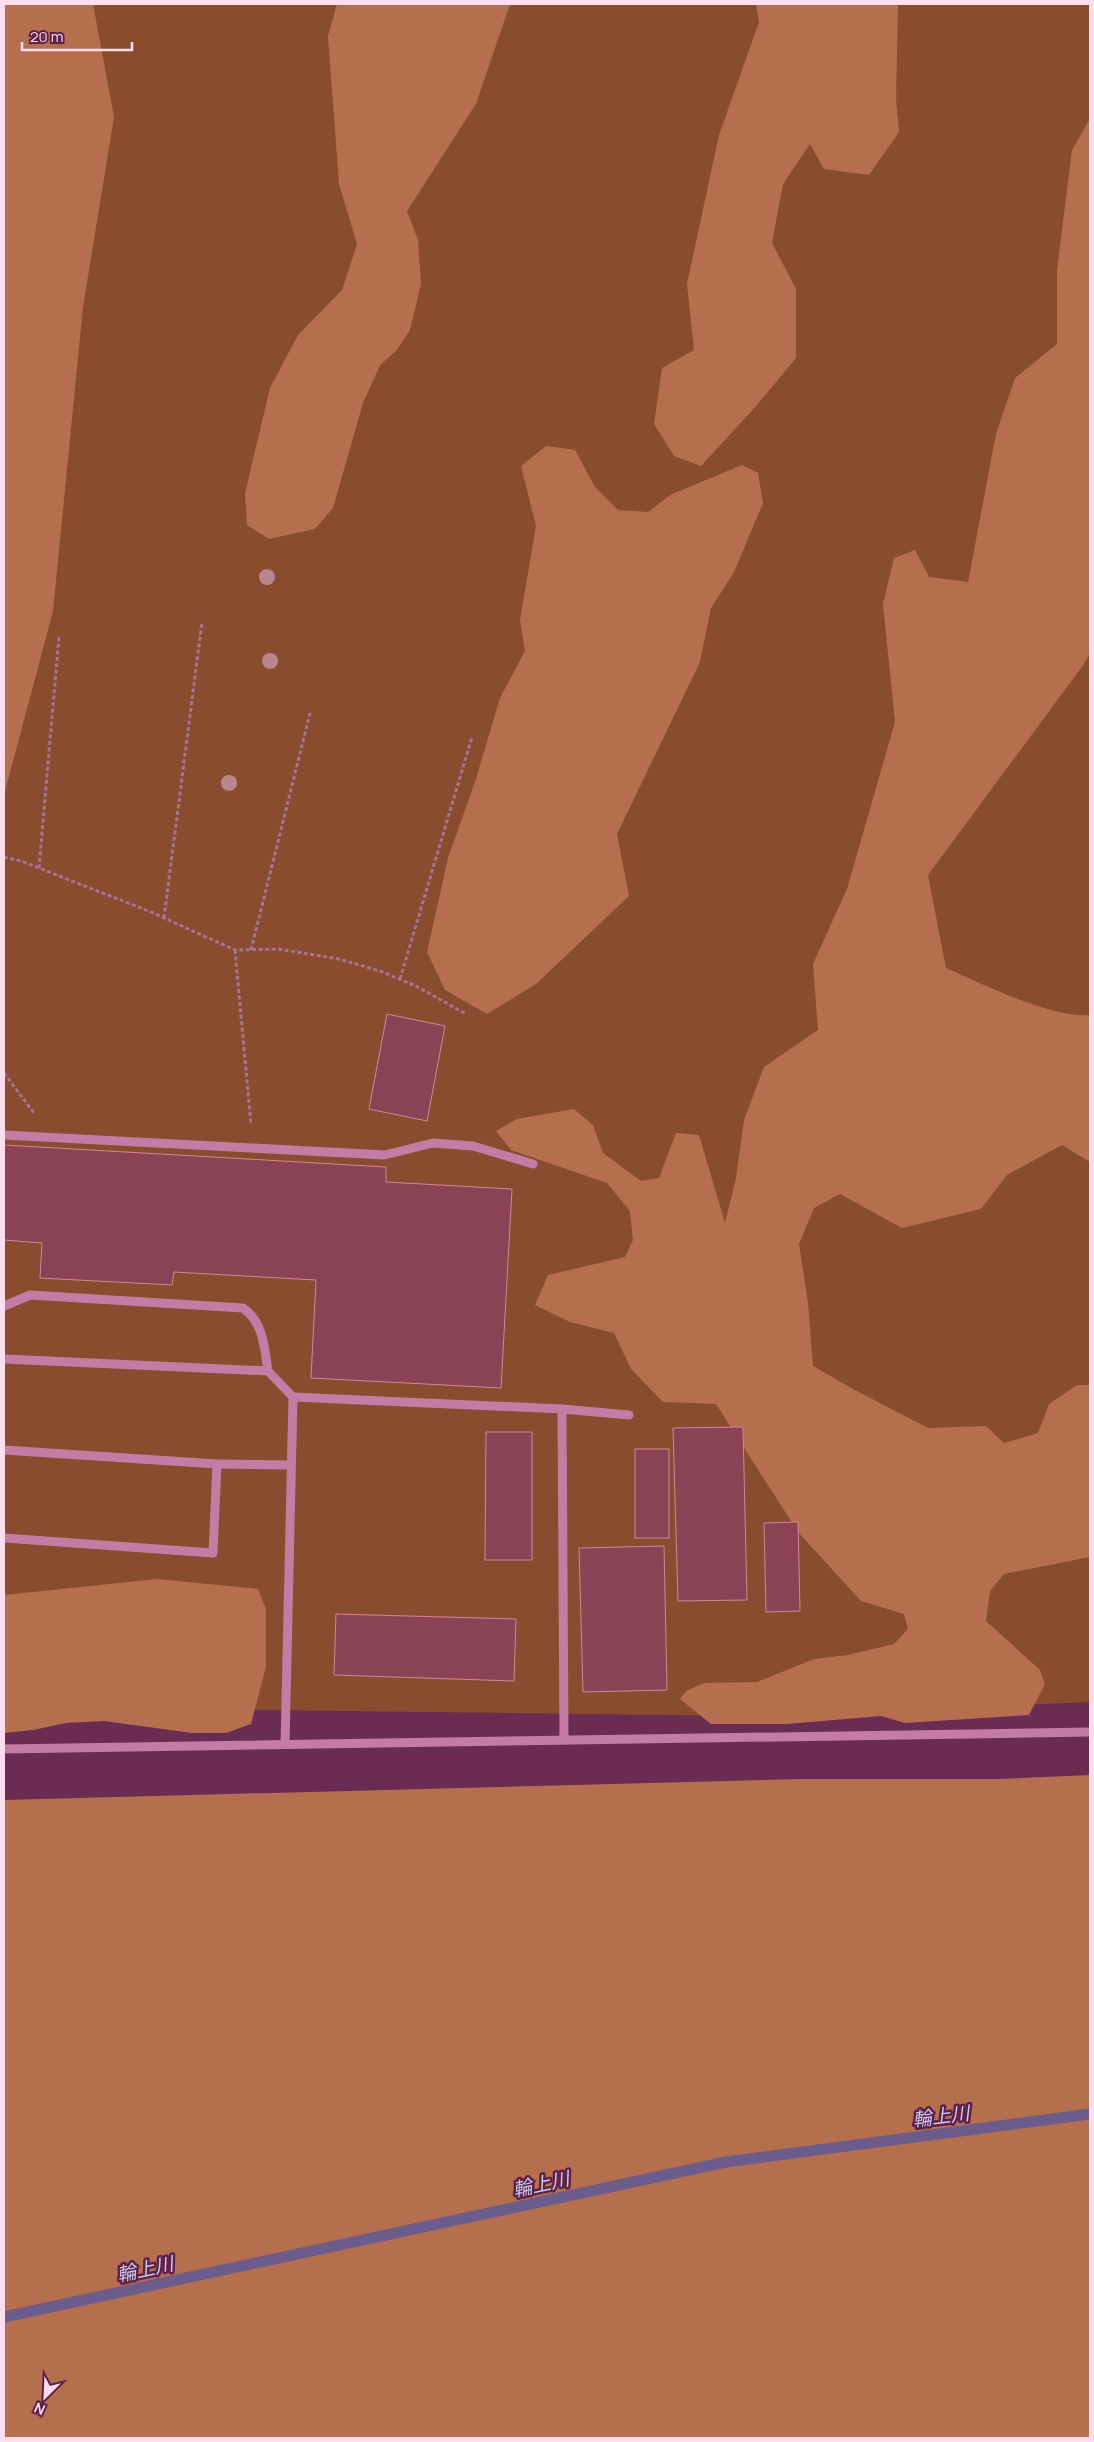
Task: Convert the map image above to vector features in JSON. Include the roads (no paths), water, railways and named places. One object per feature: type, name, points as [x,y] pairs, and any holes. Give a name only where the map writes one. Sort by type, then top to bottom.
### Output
[{"type":"street","points":[[4,1135],[385,1155],[433,1143],[473,1146],[533,1164]]},
{"type":"street","points":[[4,1306],[30,1295],[243,1308],[254,1316],[259,1329],[268,1371],[292,1397],[285,1744]]},
{"type":"street","points":[[4,1359],[268,1371]]},
{"type":"street","points":[[292,1397],[629,1415]]},
{"type":"street","points":[[562,1410],[564,1740]]},
{"type":"street","points":[[4,1450],[217,1464],[291,1465]]},
{"type":"street","points":[[4,1538],[213,1553],[217,1464]]},
{"type":"street","points":[[4,1748],[1090,1732]]},
{"type":"waterway","name":"輪上川","points":[[4,2317],[726,2162],[1090,2114]]}]
